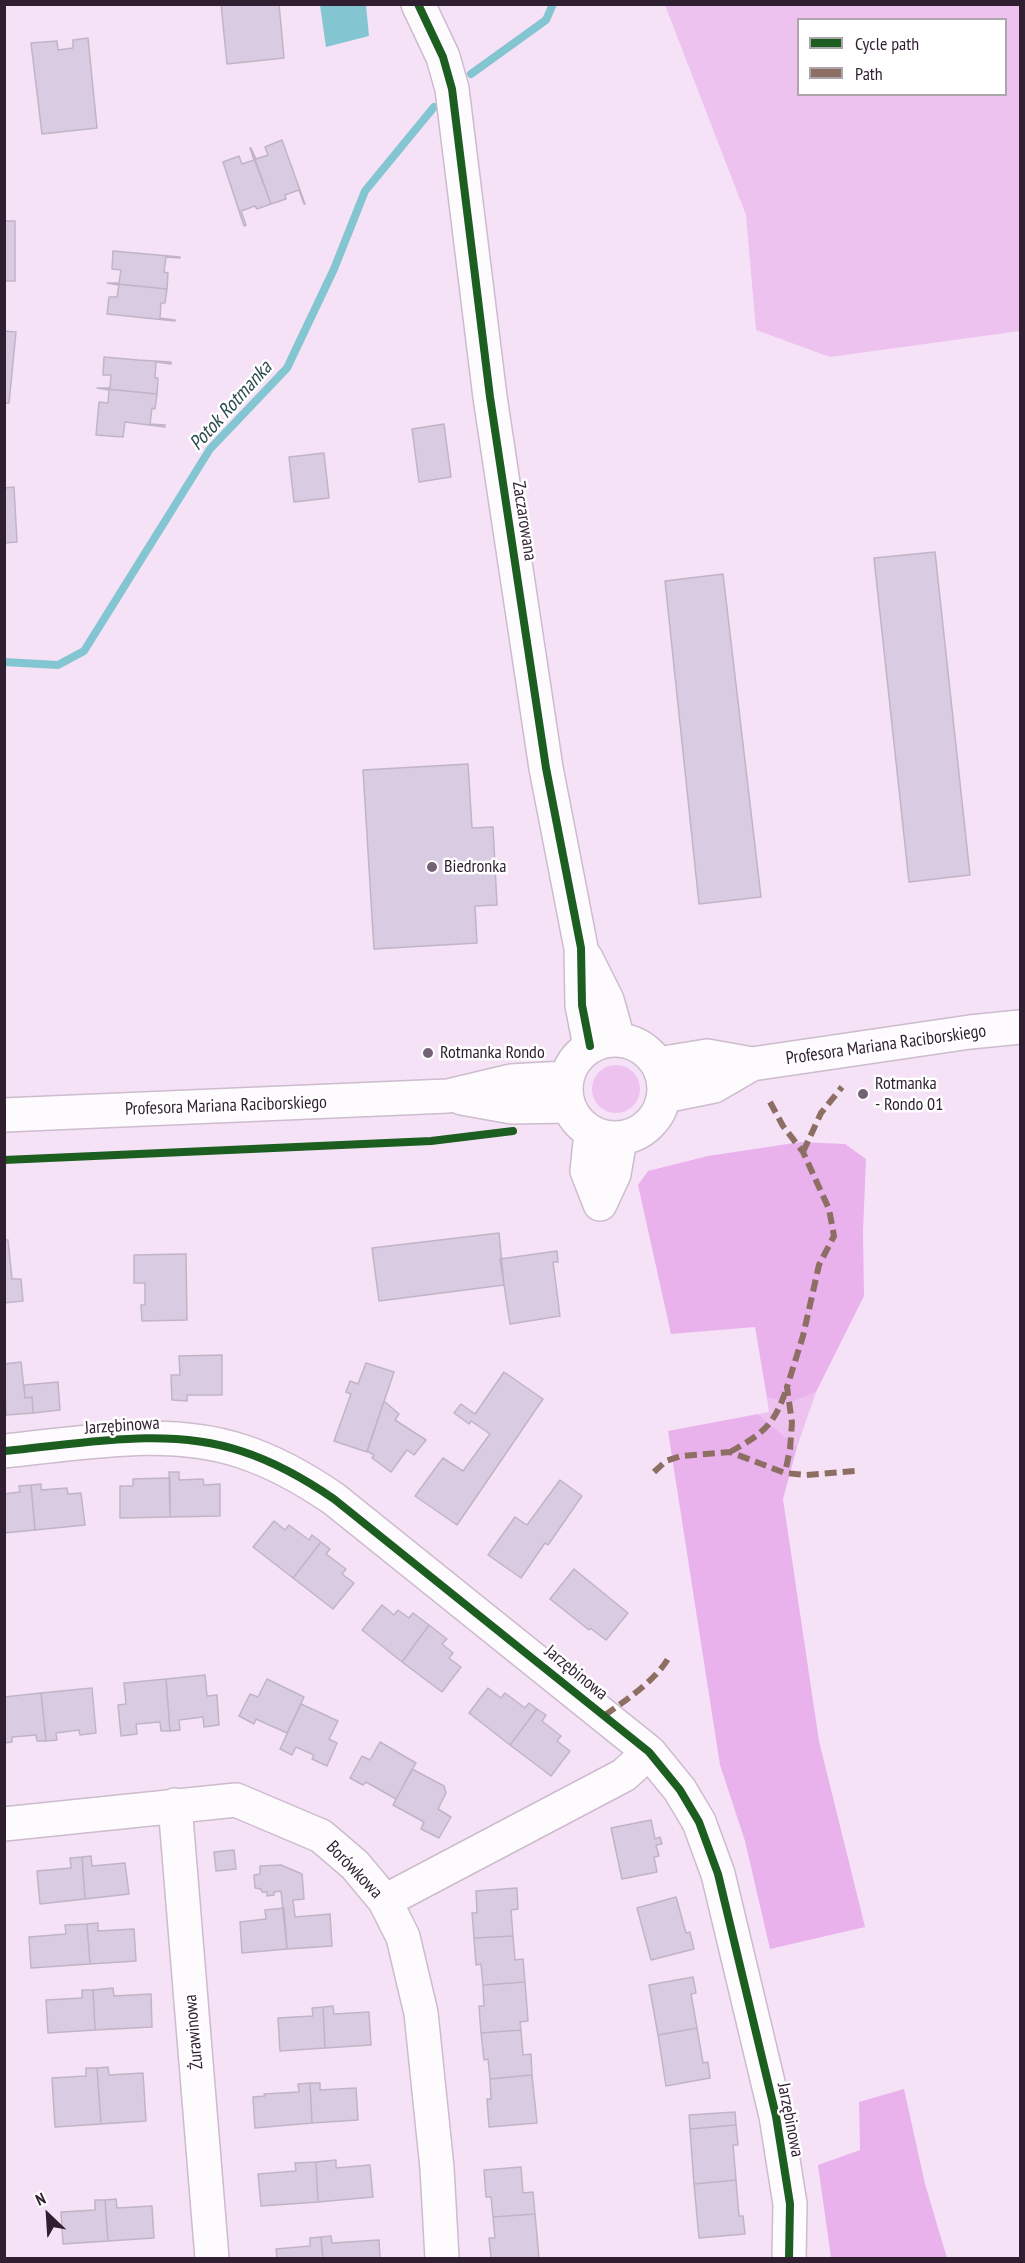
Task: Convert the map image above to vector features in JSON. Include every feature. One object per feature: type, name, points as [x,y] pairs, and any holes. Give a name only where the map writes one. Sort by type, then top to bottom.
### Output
[{"type":"street","name":"Zaczarowana","points":[[418,4],[443,57],[452,89],[493,420],[546,768],[581,948],[606,1000],[604,1043]]},
{"type":"street","name":"Profesora Mariana Raciborskiego","points":[[658,1064],[708,1056],[752,1064],[1020,1027]]},
{"type":"street","points":[[604,1043],[634,1043],[658,1064],[664,1079],[664,1096],[659,1112],[649,1125],[636,1134],[605,1136],[581,1126],[567,1092],[571,1065],[579,1054],[604,1043]]},
{"type":"street","name":"Profesora Mariana Raciborskiego","points":[[664,1096],[714,1086],[752,1064]]},
{"type":"street","name":"Profesora Mariana Raciborskiego","points":[[4,1115],[448,1096],[511,1081],[567,1092]]},
{"type":"street","name":"Jarzębinowa","points":[[4,1451],[143,1438],[174,1438],[240,1450],[275,1464],[310,1482],[334,1499],[649,1752],[680,1790],[699,1822],[718,1874],[776,2116],[790,2204],[789,2259]]},
{"type":"street","points":[[385,1901],[624,1775],[649,1752]]},
{"type":"street","name":"Borówkowa","points":[[4,1824],[236,1800],[321,1836],[355,1865],[385,1901],[403,1937],[421,2013],[437,2168],[442,2259]]},
{"type":"street","name":"Żurawinowa","points":[[175,1805],[212,2259]]},
{"type":"shaded area","points":[[665,5],[1020,5],[1020,331],[830,357],[756,330],[746,215]]},
{"type":"shaded area","points":[[611,1065],[621,1065],[633,1072],[640,1084],[640,1094],[633,1106],[621,1113],[611,1113],[596,1102],[592,1094],[592,1084],[603,1069]]},
{"type":"shaded area","points":[[801,1142],[845,1144],[866,1159],[863,1231],[864,1296],[816,1392],[792,1402],[767,1398],[755,1327],[671,1334],[638,1185],[648,1171],[708,1156]]},
{"type":"shaded area","points":[[816,1392],[797,1447],[758,1414],[769,1412],[767,1398],[792,1402]]},
{"type":"shaded area","points":[[758,1414],[797,1447],[783,1499],[819,1741],[865,1927],[770,1949],[745,1841],[720,1765],[668,1431]]},
{"type":"shaded area","points":[[904,2089],[925,2184],[947,2258],[831,2258],[818,2165],[860,2150],[859,2102]]},
{"type":"water","points":[[320,5],[366,5],[369,36],[326,47]]},
{"type":"building","points":[[221,4],[279,4],[284,58],[227,64]]},
{"type":"building","points":[[88,38],[97,128],[42,134],[31,43],[57,41],[58,50],[73,48],[73,40]]},
{"type":"building","points":[[282,140],[305,204],[299,190],[285,195],[286,199],[271,204],[251,148],[256,159],[268,155],[265,147]]},
{"type":"building","points":[[250,148],[271,204],[241,211],[246,225],[244,226],[223,162],[239,156],[242,164],[254,160]]},
{"type":"building","points":[[4,221],[15,221],[15,281],[4,281]]},
{"type":"building","points":[[113,251],[180,258],[166,257],[164,272],[168,273],[167,289],[107,283],[119,283],[121,270],[112,269]]},
{"type":"building","points":[[107,283],[167,289],[165,303],[161,303],[160,318],[175,321],[107,314],[109,297],[117,297],[119,285]]},
{"type":"building","points":[[4,331],[16,332],[9,403],[4,403]]},
{"type":"building","points":[[104,357],[171,362],[171,364],[156,362],[157,394],[97,388],[110,388],[111,375],[103,375]]},
{"type":"building","points":[[97,388],[157,394],[150,424],[165,425],[165,427],[125,422],[123,437],[96,435],[99,402],[108,403],[109,390]]},
{"type":"building","points":[[444,424],[451,477],[419,482],[412,429]]},
{"type":"building","points":[[324,453],[329,498],[294,502],[289,457]]},
{"type":"building","points":[[14,487],[17,542],[4,543],[4,488]]},
{"type":"building","points":[[935,552],[970,875],[909,882],[874,558]]},
{"type":"building","points":[[723,574],[761,897],[699,904],[665,581]]},
{"type":"building","name":"Biedronka","points":[[468,764],[472,828],[493,827],[497,905],[475,906],[477,943],[374,949],[363,770]]},
{"type":"building","points":[[499,1233],[504,1285],[379,1301],[372,1248]]},
{"type":"building","points":[[4,1240],[8,1240],[12,1279],[21,1279],[23,1301],[4,1303]]},
{"type":"building","points":[[557,1251],[558,1262],[553,1262],[560,1316],[510,1324],[500,1259]]},
{"type":"building","points":[[186,1254],[187,1320],[142,1321],[141,1305],[145,1305],[145,1283],[134,1283],[134,1255]]},
{"type":"building","points":[[222,1355],[222,1395],[187,1395],[187,1401],[172,1400],[171,1375],[180,1375],[179,1356]]},
{"type":"building","points":[[21,1362],[25,1398],[32,1397],[33,1413],[6,1415],[4,1364]]},
{"type":"building","points":[[366,1363],[394,1372],[367,1452],[334,1441],[351,1394],[346,1392],[350,1381],[358,1384]]},
{"type":"building","points":[[504,1372],[543,1399],[457,1525],[415,1496],[443,1458],[463,1471],[490,1434],[471,1421],[469,1424],[454,1413],[461,1404],[475,1414]]},
{"type":"building","points":[[58,1382],[60,1410],[33,1413],[32,1397],[25,1398],[24,1385]]},
{"type":"building","points":[[384,1401],[399,1414],[395,1420],[426,1440],[414,1455],[407,1450],[391,1472],[372,1458],[374,1455],[367,1451]]},
{"type":"building","points":[[169,1472],[179,1472],[179,1480],[203,1479],[204,1485],[220,1484],[220,1516],[170,1517]]},
{"type":"building","points":[[170,1478],[170,1517],[120,1518],[120,1486],[133,1486],[133,1479]]},
{"type":"building","points":[[560,1480],[582,1496],[548,1545],[545,1543],[521,1578],[488,1555],[515,1517],[527,1525]]},
{"type":"building","points":[[41,1484],[41,1490],[67,1488],[68,1494],[81,1493],[85,1525],[35,1530],[31,1485]]},
{"type":"building","points":[[31,1485],[35,1530],[4,1533],[4,1494],[20,1492],[19,1486]]},
{"type":"building","points":[[274,1521],[285,1530],[289,1525],[309,1540],[312,1535],[321,1542],[293,1578],[253,1547]]},
{"type":"building","points":[[321,1542],[330,1549],[326,1554],[346,1569],[342,1574],[354,1583],[333,1609],[293,1578]]},
{"type":"building","points":[[574,1569],[628,1613],[606,1640],[590,1628],[589,1630],[550,1599]]},
{"type":"building","points":[[382,1605],[394,1615],[398,1610],[409,1618],[413,1613],[429,1625],[402,1662],[362,1630]]},
{"type":"building","points":[[429,1625],[447,1639],[442,1644],[453,1653],[449,1658],[461,1667],[442,1692],[402,1662]]},
{"type":"building","points":[[205,1675],[207,1696],[217,1695],[219,1725],[204,1727],[203,1717],[179,1720],[180,1730],[170,1731],[166,1679]]},
{"type":"building","points":[[166,1679],[170,1731],[161,1731],[160,1722],[136,1724],[137,1734],[121,1736],[118,1705],[126,1704],[124,1683]]},
{"type":"building","points":[[267,1679],[304,1697],[287,1733],[256,1719],[254,1724],[239,1716],[250,1694],[258,1697]]},
{"type":"building","points":[[92,1688],[96,1733],[80,1735],[79,1730],[56,1733],[57,1740],[46,1741],[41,1693]]},
{"type":"building","points":[[488,1688],[501,1698],[505,1693],[525,1708],[529,1703],[537,1709],[510,1745],[469,1713]]},
{"type":"building","points":[[41,1693],[46,1741],[37,1741],[36,1735],[12,1737],[12,1742],[4,1743],[4,1697]]},
{"type":"building","points":[[301,1704],[338,1721],[329,1739],[337,1743],[327,1766],[312,1759],[314,1755],[296,1747],[292,1755],[280,1749]]},
{"type":"building","points":[[537,1709],[546,1715],[542,1721],[561,1736],[557,1741],[570,1751],[551,1776],[510,1745]]},
{"type":"building","points":[[380,1742],[416,1763],[396,1799],[366,1782],[363,1785],[350,1778],[362,1756],[370,1760]]},
{"type":"building","points":[[412,1769],[444,1786],[446,1793],[438,1809],[451,1817],[439,1838],[421,1829],[424,1822],[393,1805]]},
{"type":"building","points":[[651,1820],[655,1839],[660,1837],[662,1844],[656,1845],[659,1856],[654,1857],[657,1872],[622,1879],[611,1828]]},
{"type":"building","points":[[234,1850],[236,1869],[216,1871],[214,1852]]},
{"type":"building","points":[[91,1856],[92,1866],[125,1863],[129,1894],[85,1899],[82,1857]]},
{"type":"building","points":[[82,1857],[85,1899],[40,1904],[37,1871],[71,1868],[70,1858]]},
{"type":"building","points":[[281,1865],[302,1874],[304,1899],[293,1900],[295,1917],[330,1914],[332,1946],[287,1949],[281,1891],[267,1896],[267,1892],[255,1888],[254,1875],[260,1874],[260,1866]]},
{"type":"building","points":[[517,1888],[518,1909],[511,1910],[513,1936],[474,1938],[472,1913],[477,1913],[476,1891]]},
{"type":"building","points":[[676,1897],[686,1933],[690,1932],[694,1949],[651,1960],[637,1908]]},
{"type":"building","points":[[284,1908],[287,1949],[242,1953],[240,1922],[266,1919],[265,1910]]},
{"type":"building","points":[[98,1923],[98,1931],[134,1929],[136,1961],[90,1964],[87,1924]]},
{"type":"building","points":[[87,1924],[90,1964],[31,1968],[29,1937],[66,1934],[65,1925]]},
{"type":"building","points":[[513,1936],[515,1960],[523,1959],[525,1982],[483,1985],[481,1964],[476,1965],[474,1938]]},
{"type":"building","points":[[693,1977],[696,1993],[691,1994],[697,2028],[658,2035],[649,1985]]},
{"type":"building","points":[[525,1982],[528,2021],[520,2022],[521,2030],[481,2033],[479,2006],[484,2006],[483,1985]]},
{"type":"building","points":[[113,1988],[114,1996],[151,1994],[152,2027],[95,2030],[93,1990]]},
{"type":"building","points":[[82,1990],[93,1990],[95,2030],[48,2033],[46,2000],[82,1998]]},
{"type":"building","points":[[333,2006],[334,2014],[369,2012],[371,2045],[325,2048],[323,2007]]},
{"type":"building","points":[[323,2007],[325,2048],[280,2051],[278,2018],[313,2016],[312,2008]]},
{"type":"building","points":[[697,2028],[703,2063],[708,2062],[710,2078],[666,2086],[658,2035]]},
{"type":"building","points":[[521,2030],[523,2055],[531,2054],[532,2075],[490,2079],[488,2059],[484,2060],[481,2033]]},
{"type":"building","points":[[108,2067],[109,2075],[143,2073],[146,2121],[101,2124],[97,2068]]},
{"type":"building","points":[[86,2068],[97,2068],[101,2124],[55,2127],[52,2078],[86,2076]]},
{"type":"building","points":[[532,2075],[537,2123],[489,2127],[487,2099],[491,2099],[490,2079]]},
{"type":"building","points":[[310,2083],[320,2083],[320,2090],[356,2088],[358,2120],[312,2123]]},
{"type":"building","points":[[310,2083],[312,2123],[255,2128],[253,2097],[299,2092],[298,2084]]},
{"type":"building","points":[[735,2112],[736,2125],[690,2129],[689,2115]]},
{"type":"building","points":[[736,2125],[738,2145],[733,2145],[736,2180],[694,2184],[690,2129]]},
{"type":"building","points":[[336,2160],[336,2168],[370,2165],[373,2197],[318,2202],[316,2162]]},
{"type":"building","points":[[316,2162],[318,2202],[261,2206],[258,2174],[296,2171],[295,2163]]},
{"type":"building","points":[[521,2167],[523,2193],[533,2192],[535,2214],[493,2217],[491,2197],[486,2197],[484,2170]]},
{"type":"building","points":[[736,2180],[739,2216],[743,2216],[745,2234],[699,2238],[694,2184]]},
{"type":"building","points":[[116,2199],[117,2208],[152,2206],[154,2238],[108,2241],[105,2200]]},
{"type":"building","points":[[95,2200],[105,2200],[108,2241],[63,2244],[61,2212],[95,2210]]},
{"type":"building","points":[[535,2214],[539,2258],[491,2258],[489,2238],[495,2238],[493,2217]]},
{"type":"building","points":[[331,2236],[332,2243],[379,2240],[380,2258],[323,2258],[321,2237]]},
{"type":"building","points":[[321,2237],[323,2258],[277,2258],[276,2249],[310,2246],[310,2238]]},
{"type":"waterway","name":"Potok Rotmanka","points":[[471,74],[546,20],[553,4]]},
{"type":"waterway","name":"Potok Rotmanka","points":[[4,662],[58,665],[84,651],[210,449],[287,368],[334,269],[365,191],[434,107]]},
{"type":"marked path","points":[[803,1152],[821,1113],[842,1087]]},
{"type":"marked path","points":[[770,1102],[783,1126],[803,1152],[829,1209],[834,1236],[819,1265],[803,1336],[787,1387],[792,1423],[785,1473]]},
{"type":"marked path","points":[[730,1452],[766,1428],[777,1412],[786,1390]]},
{"type":"marked path","points":[[654,1472],[666,1461],[681,1456],[730,1452],[785,1473],[806,1475],[856,1471]]},
{"type":"marked path","points":[[605,1715],[650,1680],[670,1655]]},
{"type":"cycle path","points":[[418,4],[443,57],[452,89],[490,397],[546,768],[581,948],[582,1005],[590,1046]]},
{"type":"cycle path","points":[[4,1160],[431,1141],[513,1131]]},
{"type":"cycle path","points":[[4,1451],[93,1441],[183,1439],[241,1451],[278,1466],[334,1499],[649,1752],[680,1790],[699,1822],[718,1874],[776,2116],[790,2204],[789,2258]]},
{"type":"place","name":"Biedronka","points":[[432,867]]},
{"type":"place","name":"Rotmanka Rondo","points":[[428,1053]]},
{"type":"place","name":"Rotmanka - Rondo 01","points":[[863,1094]]}]
